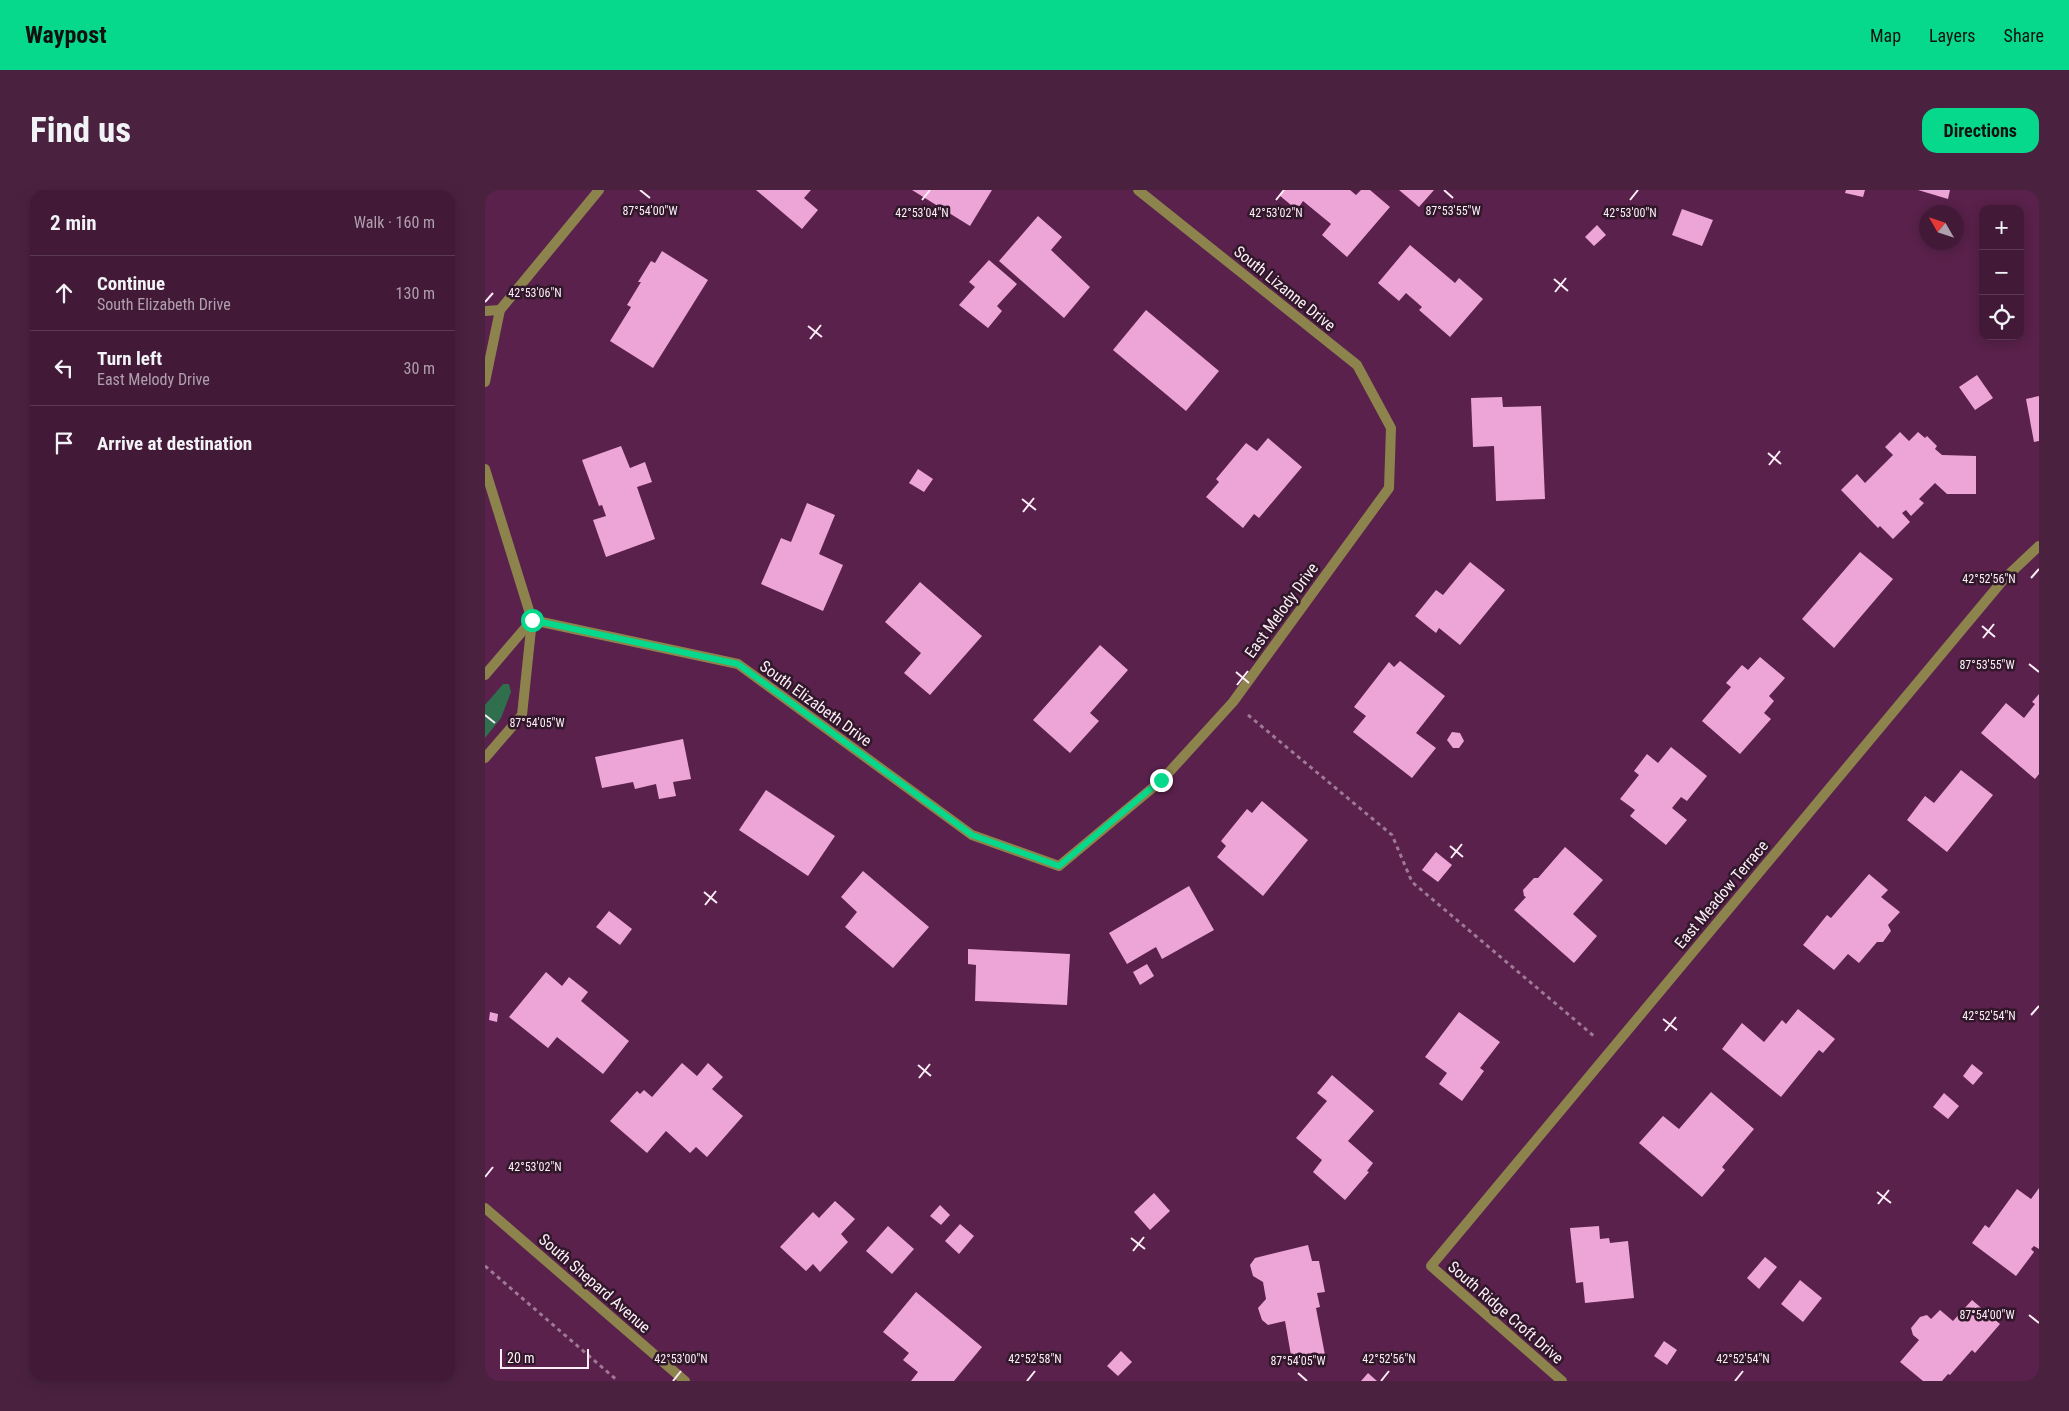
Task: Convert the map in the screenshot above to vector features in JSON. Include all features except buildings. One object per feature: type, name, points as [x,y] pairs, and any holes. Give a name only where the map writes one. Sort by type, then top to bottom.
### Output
[{"type":"street","points":[[485,382],[500,310],[599,190]]},
{"type":"street","name":"South Lizanne Drive","points":[[1138,190],[1357,365],[1391,428]]},
{"type":"street","points":[[485,311],[500,310]]},
{"type":"street","name":"East Melody Drive","points":[[1059,866],[1161,780],[1233,702],[1389,488],[1391,428]]},
{"type":"street","points":[[485,469],[532,620],[521,715],[485,758]]},
{"type":"street","name":"East Meadow Terrace","points":[[1431,1266],[2003,579],[2039,546]]},
{"type":"street","points":[[485,675],[532,620]]},
{"type":"street","name":"South Elizabeth Drive","points":[[532,620],[738,664],[972,835],[1059,866]]},
{"type":"street","name":"South Shepard Avenue","points":[[485,1208],[685,1381]]},
{"type":"street","name":"South Ridge Croft Drive","points":[[1431,1266],[1562,1381]]},
{"type":"path","points":[[1233,702],[1392,835],[1412,882],[1611,1050]]},
{"type":"path","points":[[485,1266],[618,1381]]},
{"type":"green space","points":[[503,684],[509,684],[511,692],[501,718],[485,738],[485,705]]},
{"type":"route","points":[[532,620],[738,664],[972,835],[1059,866],[1161,780]]}]
